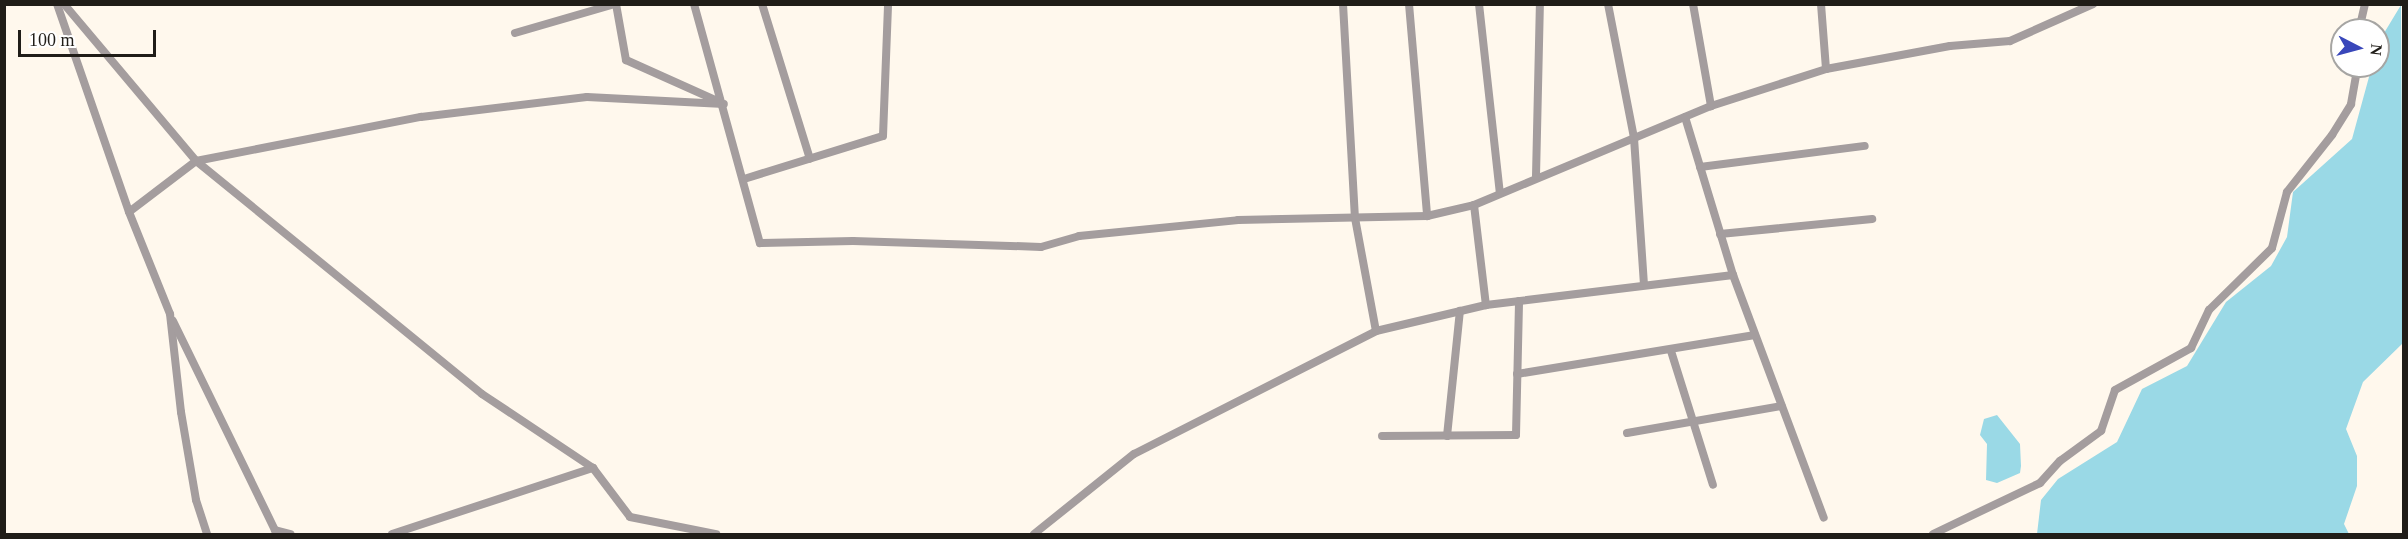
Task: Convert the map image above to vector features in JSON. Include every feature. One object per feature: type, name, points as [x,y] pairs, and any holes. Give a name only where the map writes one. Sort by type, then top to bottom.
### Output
[{"type":"street","points":[[57,4],[129,212],[170,314],[275,530],[290,534]]},
{"type":"street","points":[[64,4],[196,161],[482,394],[593,468],[630,517],[716,534]]},
{"type":"street","points":[[515,33],[616,4],[626,60],[723,104]]},
{"type":"street","points":[[694,4],[760,243],[853,241],[1041,247],[1079,236],[1226,221],[1427,216],[1474,205],[1536,176],[1711,106],[1826,69],[1950,46],[2010,41],[2093,4]]},
{"type":"street","points":[[762,4],[810,159]]},
{"type":"street","points":[[744,179],[884,136],[888,4]]},
{"type":"street","points":[[1343,4],[1355,218],[1376,331]]},
{"type":"street","points":[[1409,4],[1427,216]]},
{"type":"street","points":[[1479,4],[1500,193]]},
{"type":"street","points":[[1536,176],[1540,4]]},
{"type":"street","points":[[1608,4],[1634,138],[1644,285]]},
{"type":"street","points":[[1693,4],[1711,106]]},
{"type":"street","points":[[1821,4],[1826,69]]},
{"type":"street","points":[[1934,534],[2040,483],[2061,461],[2101,430],[2115,390],[2191,348],[2209,310],[2272,248],[2287,192],[2332,135],[2351,104],[2356,78]]},
{"type":"street","points":[[129,212],[196,161],[421,117],[587,98],[723,104]]},
{"type":"street","points":[[1684,117],[1733,275],[1824,518]]},
{"type":"street","points":[[1700,167],[1865,146]]},
{"type":"street","points":[[1474,205],[1486,305]]},
{"type":"street","points":[[1720,234],[1872,219]]},
{"type":"street","points":[[1034,534],[1056,520],[1134,454],[1376,331],[1486,305],[1733,275]]},
{"type":"street","points":[[1382,436],[1516,435],[1519,301]]},
{"type":"street","points":[[1447,436],[1460,311]]},
{"type":"street","points":[[170,314],[183,423],[196,500],[207,534]]},
{"type":"street","points":[[1517,374],[1671,351],[1755,335]]},
{"type":"street","points":[[1671,351],[1713,485]]},
{"type":"street","points":[[1627,433],[1782,406]]},
{"type":"street","points":[[392,534],[593,468]]},
{"type":"water","points":[[2401,5],[2403,343],[2363,382],[2346,429],[2357,456],[2357,486],[2344,524],[2349,534],[2037,534],[2041,500],[2058,479],[2117,442],[2142,389],[2187,366],[2226,302],[2271,266],[2287,237],[2293,192],[2352,139],[2369,78],[2390,78],[2390,23]]},
{"type":"water","points":[[1997,415],[2020,444],[2021,466],[2020,473],[1997,483],[1986,480],[1987,444],[1980,435],[1984,419]]}]
